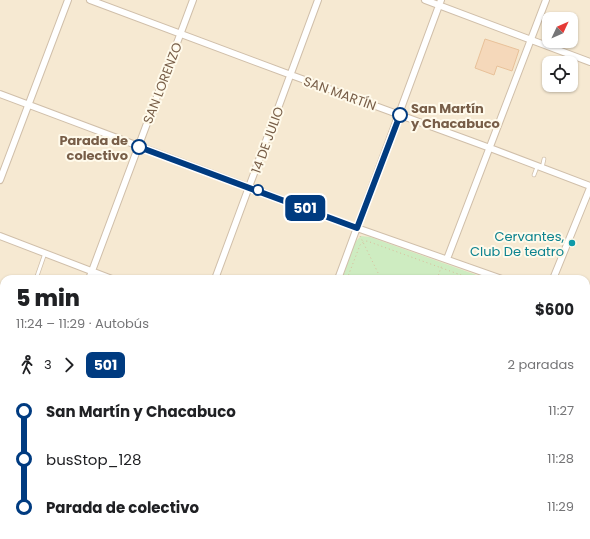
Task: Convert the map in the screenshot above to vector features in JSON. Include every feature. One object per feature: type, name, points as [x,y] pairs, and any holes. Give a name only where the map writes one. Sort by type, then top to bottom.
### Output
[{"type":"street","points":[[0,180],[68,0]]},
{"type":"street","name":"SAN MARTÍN","points":[[90,0],[490,148],[590,187]]},
{"type":"street","name":"SAN LORENZO","points":[[91,275],[193,0]]},
{"type":"street","name":"14 DE JULIO","points":[[216,275],[318,0]]},
{"type":"street","points":[[425,0],[440,3],[590,62]]},
{"type":"street","points":[[446,259],[546,0]]},
{"type":"street","points":[[339,275],[400,115],[440,3]]},
{"type":"street","points":[[0,94],[357,228],[491,275]]},
{"type":"street","points":[[555,275],[590,187]]},
{"type":"street","points":[[0,236],[101,275]]},
{"type":"lane","points":[[534,175],[544,159]]},
{"type":"lane","points":[[37,275],[45,253]]},
{"type":"path","points":[[357,228],[378,275]]},
{"type":"path","points":[[362,242],[367,241],[461,275]]},
{"type":"path","points":[[348,275],[362,242]]},
{"type":"path","points":[[438,275],[446,259]]},
{"type":"shaded area","points":[[0,0],[590,0],[590,275],[0,275]]},
{"type":"green space","points":[[361,236],[370,237],[477,275],[343,275],[355,242]]},
{"type":"building","points":[[485,39],[519,50],[512,71],[497,66],[494,75],[475,68]]},
{"type":"bus line","name":"501","points":[[139,147],[357,228],[400,115]]},
{"type":"place","name":"San Martín y Chacabuco","points":[[400,115]]},
{"type":"place","name":"Parada de colectivo","points":[[139,147]]},
{"type":"place","name":"Cervantes, Club De teatro","points":[[572,243]]}]
